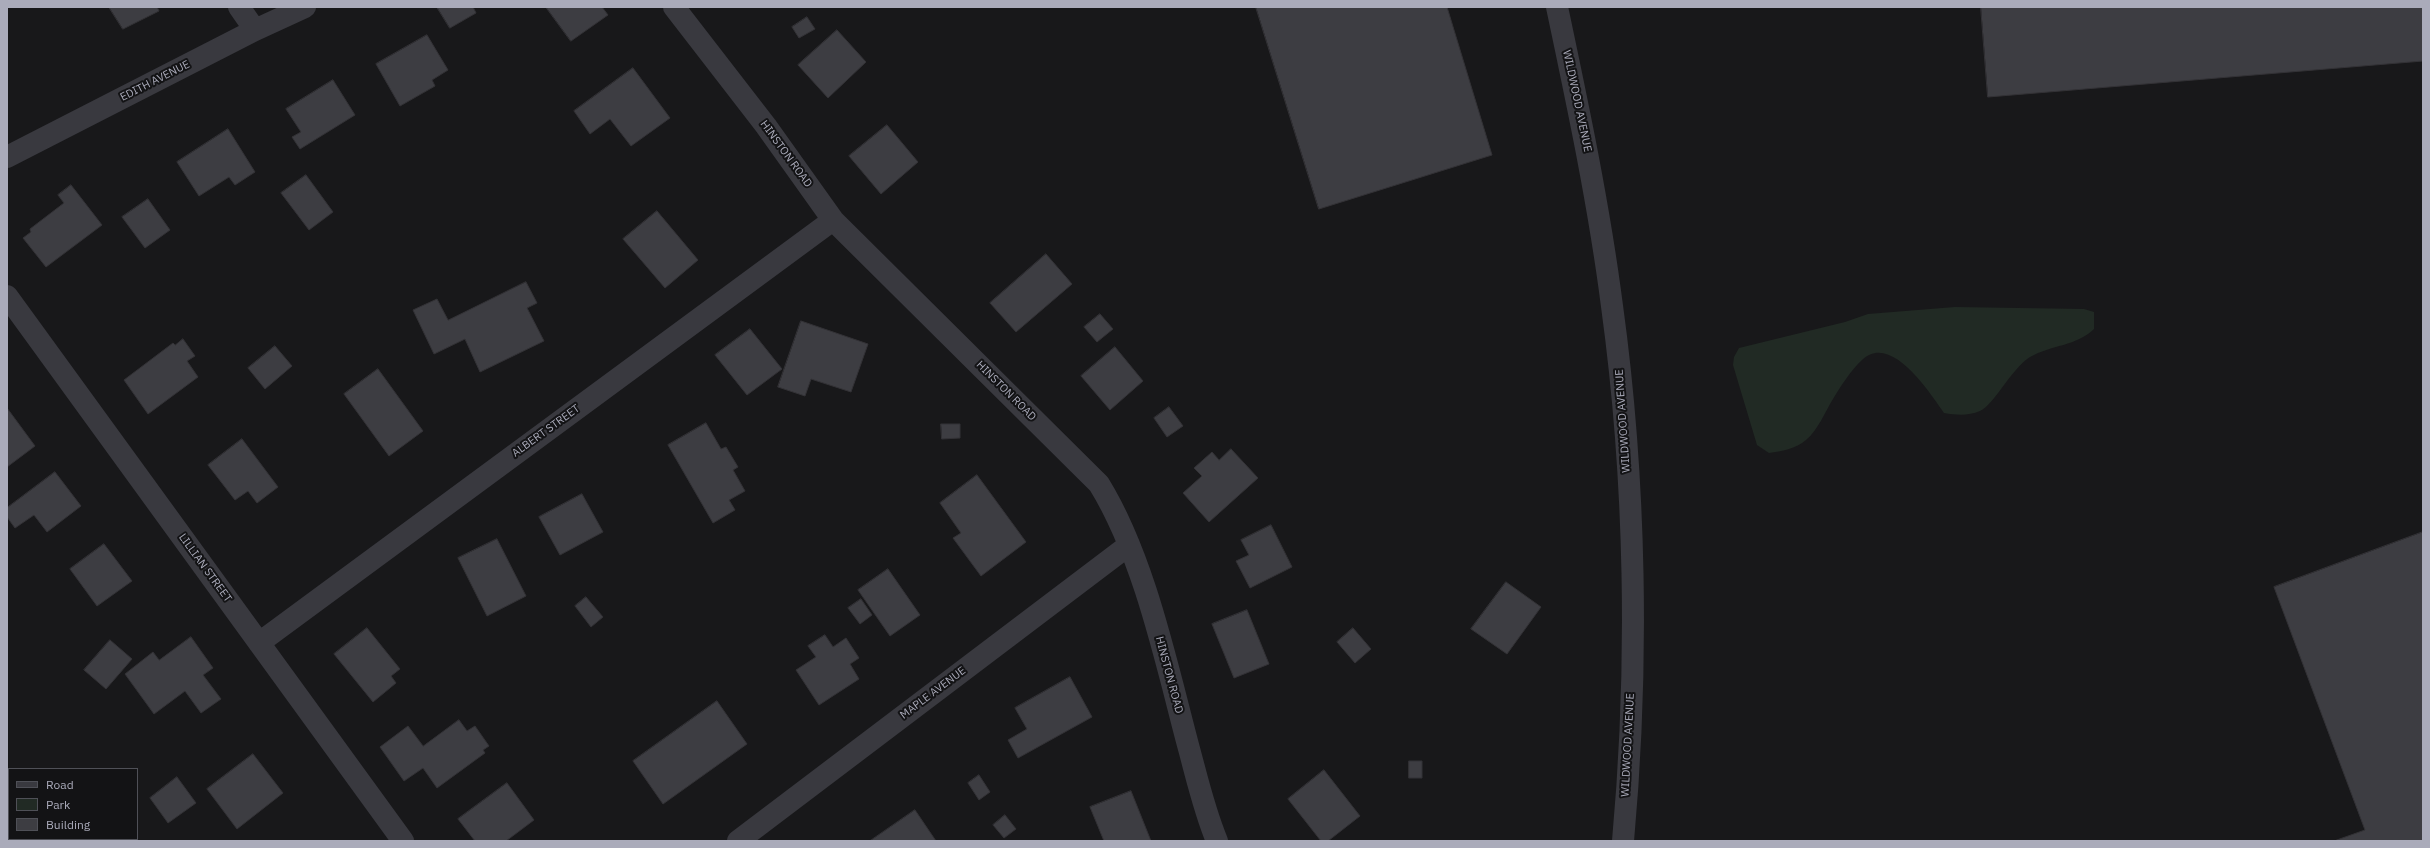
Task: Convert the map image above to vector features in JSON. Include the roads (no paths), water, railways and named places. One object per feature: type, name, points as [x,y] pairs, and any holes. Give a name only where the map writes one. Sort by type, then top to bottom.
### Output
[{"type":"street","points":[[239,7],[255,30]]},
{"type":"street","name":"EDITH AVENUE","points":[[7,157],[255,30],[305,7]]},
{"type":"street","name":"HINSTON ROAD","points":[[674,7],[766,126],[833,220],[1088,472],[1111,505],[1129,545],[1153,616],[1201,794],[1217,841]]},
{"type":"street","name":"WILDWOOD AVENUE","points":[[1557,7],[1595,191],[1612,307],[1624,429],[1632,616],[1630,712],[1623,841]]},
{"type":"street","name":"ALBERT STREET","points":[[259,643],[833,220]]},
{"type":"street","name":"LILLIAN STREET","points":[[7,296],[403,841]]},
{"type":"street","name":"MAPLE AVENUE","points":[[738,841],[1129,545]]}]
